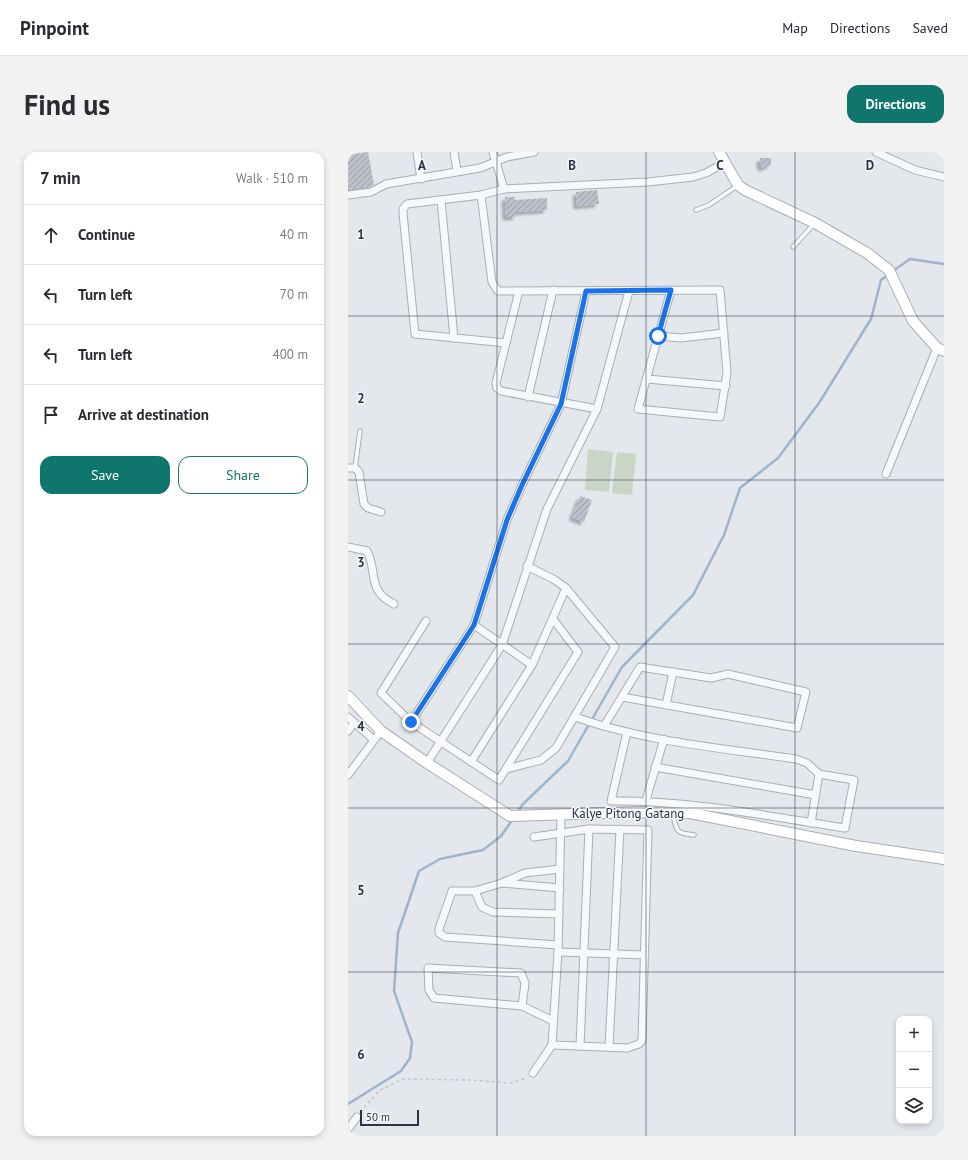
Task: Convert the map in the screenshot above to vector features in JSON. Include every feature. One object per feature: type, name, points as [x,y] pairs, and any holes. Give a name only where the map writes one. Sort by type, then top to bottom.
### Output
[{"type":"street","points":[[417,152],[421,179]]},
{"type":"street","points":[[454,152],[457,171]]},
{"type":"street","points":[[493,152],[504,189]]},
{"type":"street","points":[[348,195],[371,192],[386,184],[480,168],[496,160],[534,152]]},
{"type":"street","points":[[719,152],[738,185],[745,190],[815,223],[868,253],[890,274],[913,321],[940,350],[886,474]]},
{"type":"street","points":[[876,152],[915,170],[944,177]]},
{"type":"street","points":[[506,342],[415,334],[403,213],[405,207],[410,203],[481,195],[504,189],[648,182],[693,177],[706,173],[726,162]]},
{"type":"street","points":[[481,195],[493,285],[495,289],[502,292],[553,290],[586,291],[671,290],[720,290],[724,333],[726,386],[720,417],[638,408],[671,290]]},
{"type":"street","points":[[441,200],[454,338]]},
{"type":"street","points":[[528,397],[553,290]]},
{"type":"street","points":[[519,291],[496,386],[501,392],[561,404],[597,409]]},
{"type":"street","points":[[411,722],[474,625],[507,520],[561,404],[586,291]]},
{"type":"street","points":[[427,763],[502,645],[527,566],[547,510],[597,409],[629,291]]},
{"type":"street","points":[[658,336],[681,338],[724,333]]},
{"type":"street","points":[[647,379],[726,386]]},
{"type":"street","points":[[352,468],[360,478],[364,504],[368,508],[381,512]]},
{"type":"street","points":[[348,547],[365,550],[368,552],[377,589],[381,596],[394,604]]},
{"type":"street","points":[[506,769],[532,764],[550,755],[575,717],[615,647],[566,588],[556,580],[527,566]]},
{"type":"street","points":[[471,762],[532,665],[566,588]]},
{"type":"street","points":[[426,621],[381,693],[411,722],[499,780],[578,652],[553,619]]},
{"type":"street","points":[[474,625],[532,665]]},
{"type":"street","points":[[604,726],[640,667],[711,678],[728,674],[806,692],[796,728],[622,697]]},
{"type":"street","points":[[666,705],[673,672]]},
{"type":"street","name":"Kalye Pitong Gatang","points":[[348,696],[381,730],[427,763],[510,816],[672,812],[690,813],[856,846],[944,859]]},
{"type":"street","points":[[575,717],[593,724],[627,732],[796,759],[807,763],[820,774],[854,780],[845,828],[688,804],[646,800],[612,801],[627,732]]},
{"type":"street","points":[[348,730],[351,720],[374,740]]},
{"type":"street","points":[[348,775],[381,730]]},
{"type":"street","points":[[646,800],[664,739]]},
{"type":"street","points":[[655,767],[816,795]]},
{"type":"street","points":[[811,823],[820,774]]},
{"type":"street","points":[[533,1073],[552,1045],[558,948],[562,814]]},
{"type":"street","points":[[580,1046],[589,829]]},
{"type":"street","points":[[534,838],[589,829],[648,830],[642,1040],[639,1044],[627,1048],[552,1045]]},
{"type":"street","points":[[609,1047],[620,829]]},
{"type":"street","points":[[560,869],[525,873],[502,883],[475,891],[452,891],[439,925],[439,933],[442,936],[558,948],[584,953],[645,955]]},
{"type":"street","points":[[502,883],[560,888]]},
{"type":"street","points":[[475,891],[482,907],[493,912],[559,914]]},
{"type":"street","points":[[522,1006],[525,983],[521,973],[428,968],[429,990],[434,998],[522,1006],[553,1021]]},
{"type":"street","points":[[348,1128],[357,1116]]},
{"type":"lane","points":[[696,210],[709,206],[738,185]]},
{"type":"lane","points":[[793,247],[815,223]]},
{"type":"lane","points":[[352,468],[360,431]]},
{"type":"lane","points":[[672,812],[677,831],[680,833],[694,835]]},
{"type":"path","points":[[357,1116],[380,1090],[403,1079],[469,1080],[511,1083],[524,1080],[533,1073]]},
{"type":"green space","points":[[588,449],[613,452],[609,492],[585,490]]},
{"type":"green space","points":[[617,452],[636,454],[632,495],[612,493]]},
{"type":"building","points":[[368,152],[374,185],[349,190],[348,155]]},
{"type":"building","points":[[760,158],[771,158],[771,165],[763,168],[760,165]]},
{"type":"building","points":[[597,190],[599,204],[577,206],[576,192]]},
{"type":"building","points":[[505,197],[515,197],[515,200],[547,198],[547,210],[516,212],[516,217],[506,217]]},
{"type":"building","points":[[580,496],[592,500],[584,522],[572,517]]},
{"type":"waterway","points":[[893,271],[910,259],[944,264]]},
{"type":"waterway","points":[[517,813],[523,804],[568,761],[622,667],[693,595],[724,535],[740,488],[778,458],[819,403],[871,319],[881,280],[889,274]]},
{"type":"waterway","points":[[348,1104],[401,1071],[410,1058],[412,1042],[394,991],[398,933],[419,871],[440,859],[483,850],[501,836],[513,819]]},
{"type":"route","points":[[411,722],[474,625],[507,520],[561,404],[586,291],[671,290],[658,336]]}]
